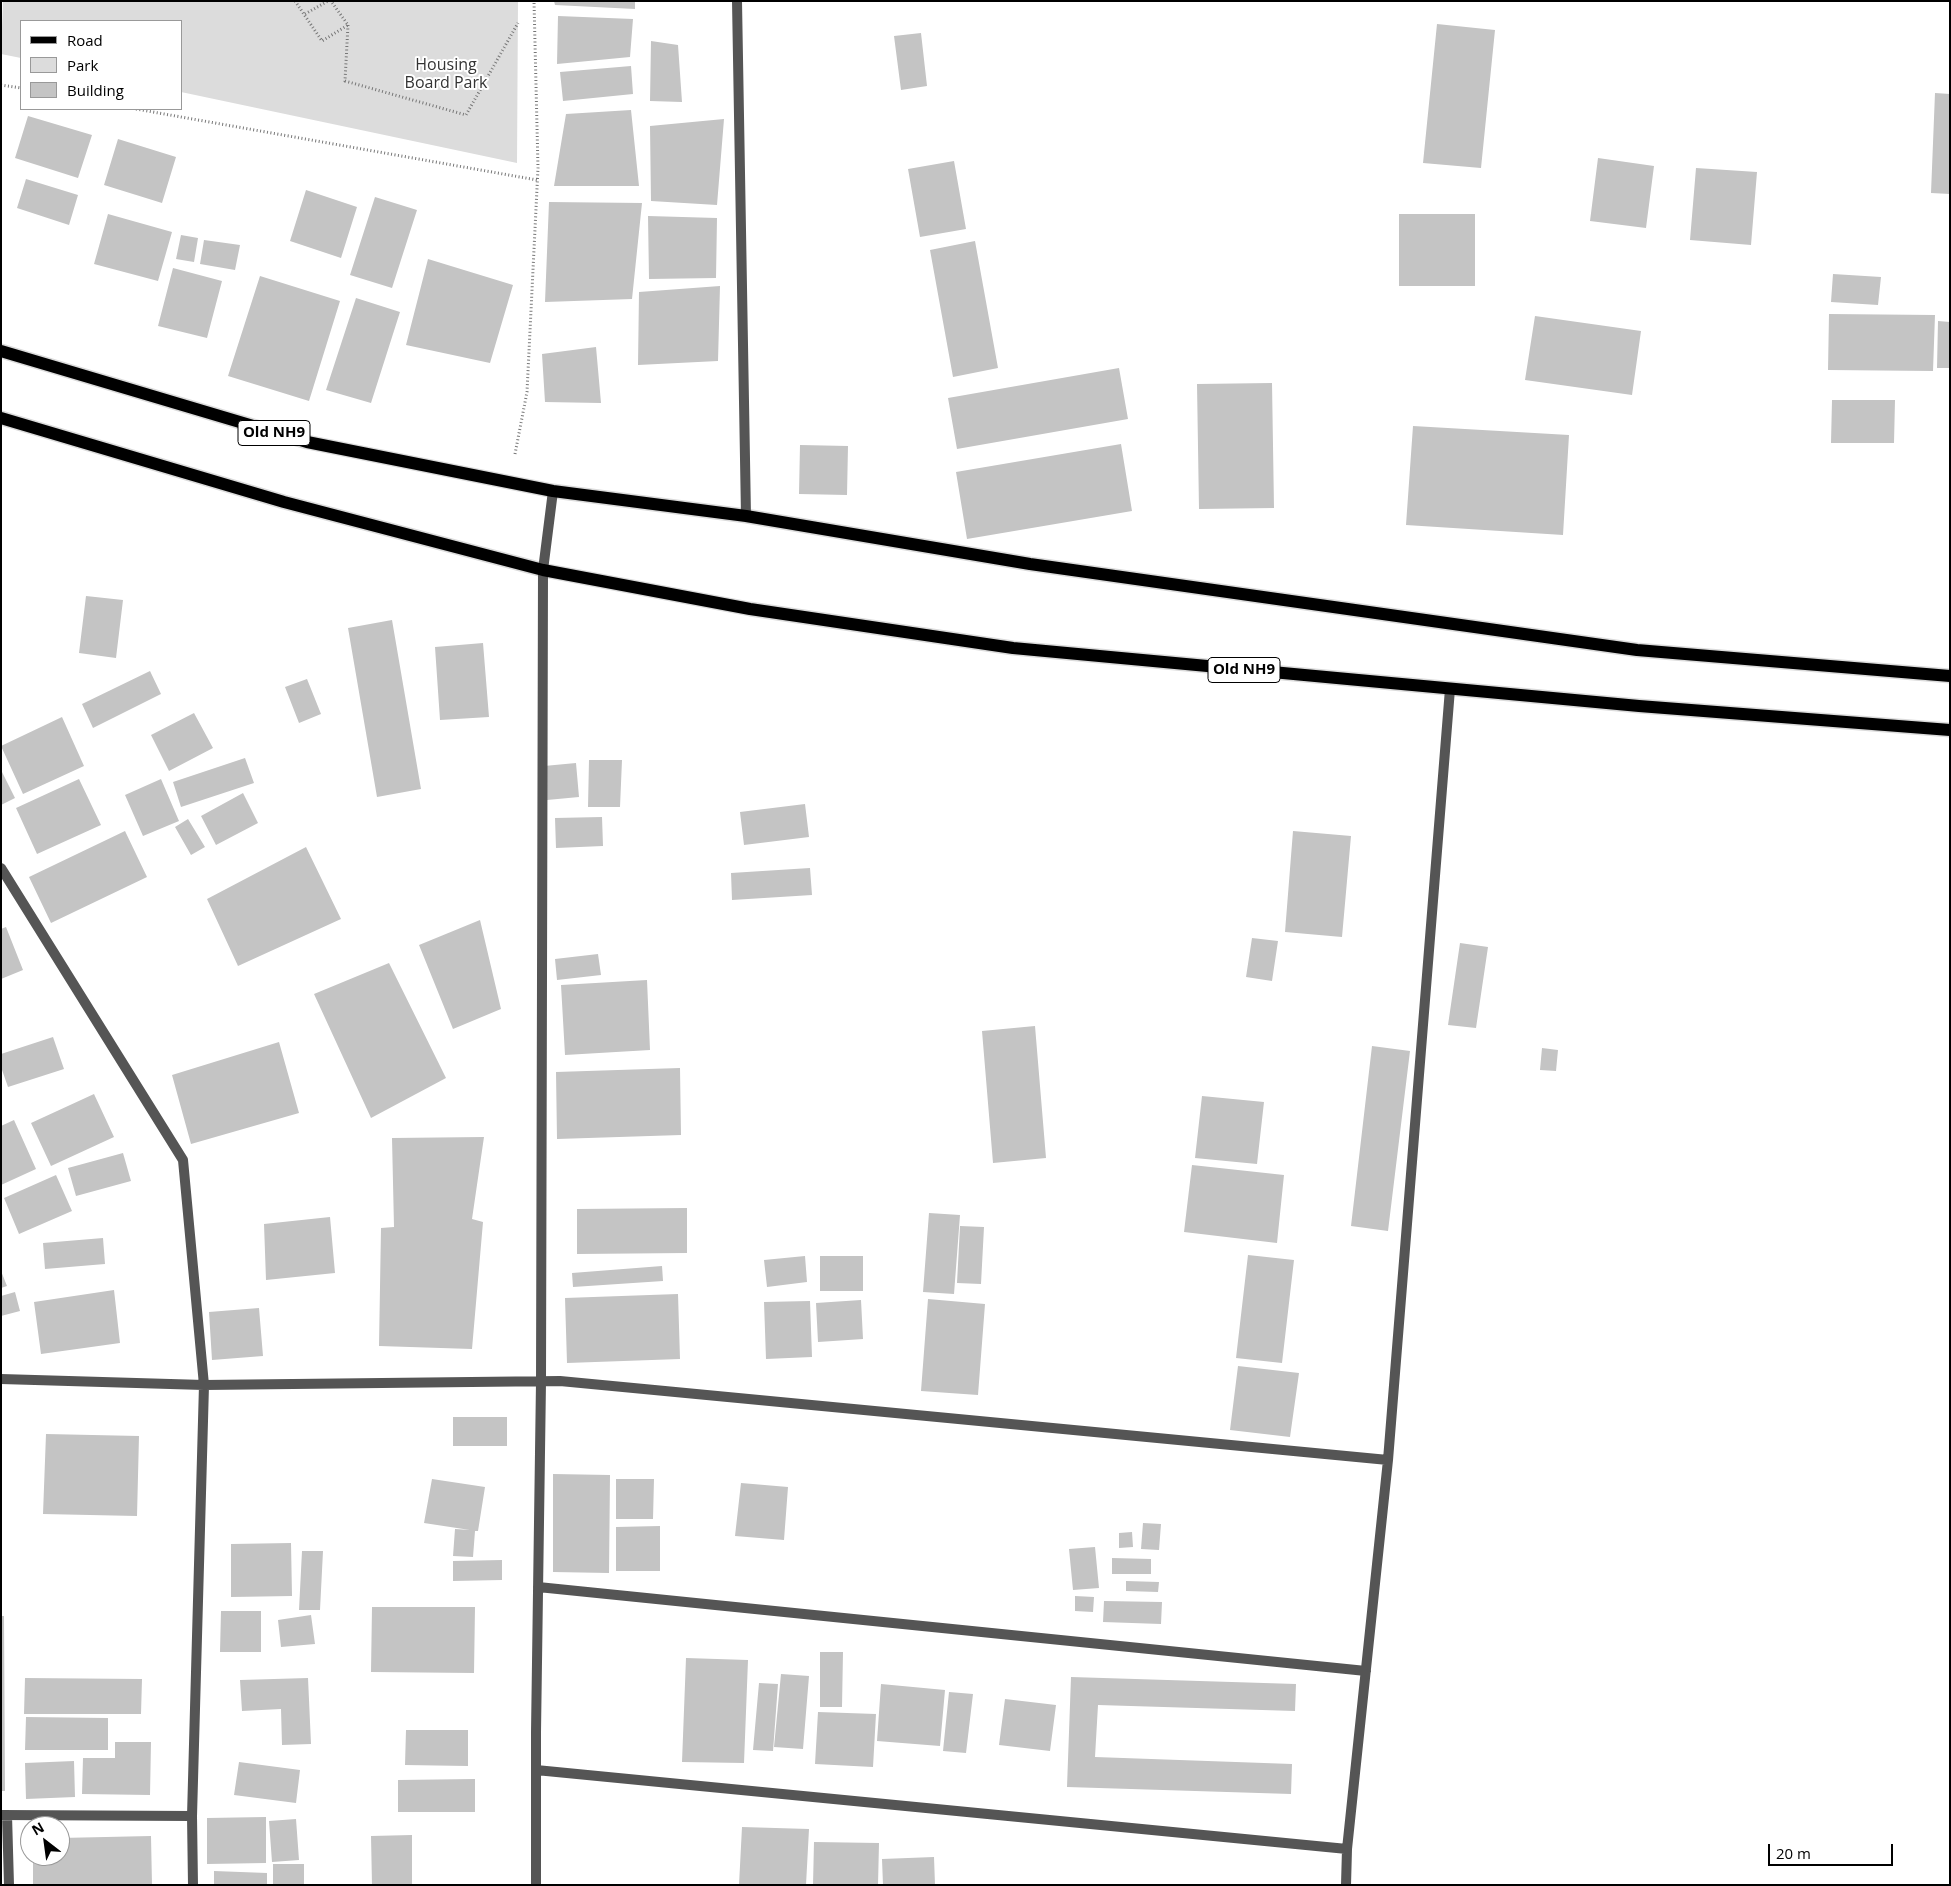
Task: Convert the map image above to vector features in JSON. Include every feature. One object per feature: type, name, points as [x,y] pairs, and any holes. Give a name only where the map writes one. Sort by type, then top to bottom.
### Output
[{"type":"main road","name":"Old NH9","points":[[1,351],[306,442],[553,491],[746,516],[1030,564],[1637,650],[1950,676]]},
{"type":"main road","name":"Old NH9","points":[[1,418],[284,502],[543,570],[750,609],[1013,648],[1450,689],[1950,730]]},
{"type":"street","points":[[737,1],[746,516]]},
{"type":"street","points":[[536,1885],[541,1382],[543,570],[553,491]]},
{"type":"street","points":[[1346,1885],[1347,1849],[1388,1460],[1450,689]]},
{"type":"street","points":[[1,868],[183,1160],[204,1385],[192,1816],[193,1885]]},
{"type":"street","points":[[1,1379],[204,1385],[570,1382],[1388,1460]]},
{"type":"street","points":[[538,1586],[1366,1671]]},
{"type":"street","points":[[536,1770],[1347,1849]]},
{"type":"street","points":[[9,1885],[4,1815],[192,1816]]},
{"type":"path","points":[[295,1],[322,40],[348,25]]},
{"type":"path","points":[[305,14],[329,1],[348,25],[345,81],[466,115],[518,23]]},
{"type":"path","points":[[510,481],[527,392],[537,180],[534,1]]},
{"type":"path","points":[[1,85],[20,88]]},
{"type":"path","points":[[142,110],[537,180]]},
{"type":"green space","name":"Housing Board Park","points":[[3,1],[518,1],[517,163],[182,92],[182,20],[20,20],[20,58],[1,54]]},
{"type":"building","points":[[554,1],[635,1],[635,9],[555,5]]},
{"type":"building","points":[[558,16],[633,19],[630,57],[557,64]]},
{"type":"building","points":[[1437,24],[1495,30],[1481,168],[1423,163]]},
{"type":"building","points":[[921,33],[927,86],[901,90],[894,36]]},
{"type":"building","points":[[651,41],[678,45],[682,102],[650,101]]},
{"type":"building","points":[[631,66],[633,94],[563,101],[560,72]]},
{"type":"building","points":[[1935,93],[1950,94],[1950,194],[1931,193]]},
{"type":"building","points":[[631,110],[639,186],[554,186],[566,114]]},
{"type":"building","points":[[28,116],[92,135],[78,178],[15,158]]},
{"type":"building","points":[[724,119],[717,205],[651,201],[650,126]]},
{"type":"building","points":[[118,139],[176,157],[162,203],[104,185]]},
{"type":"building","points":[[1598,158],[1654,166],[1646,228],[1590,221]]},
{"type":"building","points":[[954,161],[966,229],[920,237],[908,169]]},
{"type":"building","points":[[1696,168],[1757,172],[1751,245],[1690,240]]},
{"type":"building","points":[[26,179],[78,195],[69,225],[17,208]]},
{"type":"building","points":[[306,190],[357,207],[341,258],[290,241]]},
{"type":"building","points":[[375,197],[417,210],[392,288],[350,275]]},
{"type":"building","points":[[549,202],[642,203],[632,299],[545,302]]},
{"type":"building","points":[[108,214],[172,232],[158,281],[94,264]]},
{"type":"building","points":[[1399,214],[1475,214],[1475,286],[1399,286]]},
{"type":"building","points":[[648,216],[717,218],[716,278],[649,279]]},
{"type":"building","points":[[181,235],[198,238],[194,262],[176,259]]},
{"type":"building","points":[[204,240],[240,245],[235,270],[200,264]]},
{"type":"building","points":[[975,241],[998,368],[953,377],[930,250]]},
{"type":"building","points":[[428,259],[513,285],[490,363],[406,345]]},
{"type":"building","points":[[173,268],[222,281],[207,338],[158,326]]},
{"type":"building","points":[[1833,274],[1881,277],[1878,305],[1831,302]]},
{"type":"building","points":[[260,276],[340,301],[309,401],[228,376]]},
{"type":"building","points":[[720,286],[718,361],[638,365],[639,292]]},
{"type":"building","points":[[356,298],[400,312],[371,403],[326,390]]},
{"type":"building","points":[[1829,314],[1935,315],[1933,371],[1828,370]]},
{"type":"building","points":[[1535,316],[1641,331],[1632,395],[1525,380]]},
{"type":"building","points":[[1938,321],[1950,322],[1950,368],[1937,368]]},
{"type":"building","points":[[596,347],[601,403],[545,402],[542,354]]},
{"type":"building","points":[[1119,368],[1128,419],[957,449],[948,398]]},
{"type":"building","points":[[1272,383],[1274,508],[1199,509],[1197,384]]},
{"type":"building","points":[[1832,400],[1895,400],[1894,443],[1831,443]]},
{"type":"building","points":[[1413,426],[1569,435],[1563,535],[1406,525]]},
{"type":"building","points":[[1121,444],[1132,511],[967,539],[956,472]]},
{"type":"building","points":[[800,445],[848,446],[847,495],[799,494]]},
{"type":"building","points":[[86,596],[123,600],[116,658],[79,653]]},
{"type":"building","points":[[392,620],[421,789],[377,797],[348,628]]},
{"type":"building","points":[[483,643],[489,717],[440,720],[435,647]]},
{"type":"building","points":[[150,671],[161,694],[93,728],[82,704]]},
{"type":"building","points":[[307,679],[321,714],[299,723],[285,687]]},
{"type":"building","points":[[194,713],[213,748],[169,771],[151,735]]},
{"type":"building","points":[[62,717],[84,766],[23,794],[1,746]]},
{"type":"building","points":[[245,758],[254,783],[181,807],[173,782]]},
{"type":"building","points":[[589,760],[622,760],[620,807],[588,807]]},
{"type":"building","points":[[576,763],[579,797],[547,800],[544,766]]},
{"type":"building","points":[[1,770],[15,798],[1,805]]},
{"type":"building","points":[[79,779],[101,825],[37,854],[16,808]]},
{"type":"building","points":[[161,779],[179,821],[143,836],[125,795]]},
{"type":"building","points":[[243,793],[258,823],[216,845],[201,816]]},
{"type":"building","points":[[805,804],[809,837],[744,845],[740,812]]},
{"type":"building","points":[[602,817],[603,846],[556,848],[555,818]]},
{"type":"building","points":[[188,819],[205,847],[191,855],[175,827]]},
{"type":"building","points":[[125,831],[147,877],[51,923],[29,877]]},
{"type":"building","points":[[1293,831],[1351,836],[1342,937],[1285,932]]},
{"type":"building","points":[[306,847],[341,919],[238,966],[207,899]]},
{"type":"building","points":[[810,868],[812,895],[732,900],[731,873]]},
{"type":"building","points":[[480,920],[501,1009],[453,1029],[419,945]]},
{"type":"building","points":[[6,927],[23,970],[1,979],[1,929]]},
{"type":"building","points":[[1252,938],[1278,941],[1272,981],[1246,977]]},
{"type":"building","points":[[1460,943],[1488,947],[1476,1028],[1448,1025]]},
{"type":"building","points":[[598,954],[601,975],[557,980],[555,959]]},
{"type":"building","points":[[389,963],[446,1078],[371,1118],[314,994]]},
{"type":"building","points":[[647,980],[650,1050],[565,1055],[561,985]]},
{"type":"building","points":[[1035,1026],[1046,1158],[993,1163],[982,1031]]},
{"type":"building","points":[[53,1037],[64,1069],[8,1087],[1,1067],[1,1054]]},
{"type":"building","points":[[279,1042],[299,1113],[191,1144],[172,1075]]},
{"type":"building","points":[[1372,1046],[1410,1051],[1388,1231],[1351,1226]]},
{"type":"building","points":[[1542,1048],[1558,1050],[1556,1071],[1540,1070]]},
{"type":"building","points":[[680,1068],[681,1135],[557,1139],[556,1072]]},
{"type":"building","points":[[94,1094],[114,1137],[51,1166],[31,1123]]},
{"type":"building","points":[[1202,1096],[1264,1102],[1257,1164],[1195,1158]]},
{"type":"building","points":[[14,1120],[36,1169],[1,1185],[1,1126]]},
{"type":"building","points":[[484,1137],[472,1219],[483,1222],[472,1349],[379,1346],[381,1228],[394,1227],[392,1138]]},
{"type":"building","points":[[123,1153],[131,1181],[76,1196],[68,1168]]},
{"type":"building","points":[[1192,1165],[1284,1175],[1277,1243],[1184,1232]]},
{"type":"building","points":[[56,1175],[72,1211],[19,1234],[4,1198]]},
{"type":"building","points":[[687,1208],[687,1253],[577,1254],[577,1209]]},
{"type":"building","points":[[929,1213],[960,1215],[954,1294],[923,1292]]},
{"type":"building","points":[[330,1217],[335,1273],[266,1280],[264,1224]]},
{"type":"building","points":[[960,1226],[984,1227],[981,1284],[957,1283]]},
{"type":"building","points":[[103,1238],[105,1264],[45,1269],[43,1243]]},
{"type":"building","points":[[1248,1255],[1294,1260],[1282,1363],[1236,1358]]},
{"type":"building","points":[[805,1256],[807,1282],[767,1287],[764,1260]]},
{"type":"building","points":[[820,1256],[863,1256],[863,1291],[820,1291]]},
{"type":"building","points":[[662,1266],[663,1281],[573,1287],[572,1273]]},
{"type":"building","points":[[1,1271],[7,1286],[1,1288]]},
{"type":"building","points":[[114,1290],[120,1343],[41,1354],[34,1302]]},
{"type":"building","points":[[15,1292],[20,1311],[1,1316],[1,1296]]},
{"type":"building","points":[[678,1294],[680,1359],[567,1363],[565,1298]]},
{"type":"building","points":[[928,1299],[985,1304],[978,1395],[921,1391]]},
{"type":"building","points":[[861,1300],[863,1339],[818,1342],[816,1303]]},
{"type":"building","points":[[810,1301],[812,1357],[766,1359],[764,1302]]},
{"type":"building","points":[[259,1308],[263,1356],[212,1360],[209,1312]]},
{"type":"building","points":[[1238,1366],[1299,1373],[1290,1437],[1230,1430]]},
{"type":"building","points":[[453,1417],[507,1417],[507,1446],[453,1446]]},
{"type":"building","points":[[46,1434],[139,1436],[137,1516],[43,1514]]},
{"type":"building","points":[[553,1474],[610,1475],[609,1573],[553,1572]]},
{"type":"building","points":[[432,1479],[485,1487],[478,1531],[475,1531],[473,1557],[453,1556],[455,1529],[470,1530],[424,1523]]},
{"type":"building","points":[[616,1479],[654,1479],[653,1519],[616,1519]]},
{"type":"building","points":[[741,1483],[788,1487],[784,1540],[735,1536]]},
{"type":"building","points":[[1143,1523],[1161,1524],[1159,1550],[1141,1549]]},
{"type":"building","points":[[660,1526],[660,1571],[616,1571],[616,1527]]},
{"type":"building","points":[[1132,1532],[1133,1547],[1119,1548],[1119,1533]]},
{"type":"building","points":[[291,1543],[292,1596],[231,1597],[231,1544]]},
{"type":"building","points":[[1095,1547],[1099,1588],[1073,1590],[1069,1549]]},
{"type":"building","points":[[302,1551],[323,1551],[320,1610],[299,1610]]},
{"type":"building","points":[[1112,1558],[1151,1559],[1151,1574],[1112,1574]]},
{"type":"building","points":[[502,1560],[502,1580],[453,1581],[453,1561]]},
{"type":"building","points":[[1126,1581],[1159,1582],[1158,1592],[1126,1591]]},
{"type":"building","points":[[1075,1596],[1094,1597],[1093,1612],[1075,1611]]},
{"type":"building","points":[[1104,1601],[1162,1602],[1161,1624],[1103,1622]]},
{"type":"building","points":[[372,1607],[475,1607],[474,1673],[371,1672]]},
{"type":"building","points":[[221,1611],[261,1611],[261,1652],[220,1652]]},
{"type":"building","points":[[311,1615],[315,1644],[281,1647],[278,1620]]},
{"type":"building","points":[[1,1616],[4,1616],[5,1791],[1,1791]]},
{"type":"building","points":[[820,1652],[843,1652],[842,1707],[820,1707]]},
{"type":"building","points":[[686,1658],[748,1660],[744,1763],[682,1762]]},
{"type":"building","points":[[781,1674],[809,1676],[803,1749],[774,1747]]},
{"type":"building","points":[[1071,1677],[1296,1684],[1295,1711],[1098,1705],[1095,1757],[1292,1764],[1291,1794],[1067,1787]]},
{"type":"building","points":[[25,1678],[142,1679],[141,1714],[24,1714]]},
{"type":"building","points":[[308,1678],[311,1744],[282,1745],[281,1709],[242,1711],[240,1680]]},
{"type":"building","points":[[759,1683],[778,1684],[773,1751],[753,1750]]},
{"type":"building","points":[[881,1684],[945,1690],[940,1746],[877,1741]]},
{"type":"building","points":[[949,1692],[973,1694],[966,1753],[943,1751]]},
{"type":"building","points":[[1005,1699],[1056,1705],[1050,1751],[999,1745]]},
{"type":"building","points":[[818,1712],[876,1714],[873,1767],[815,1764]]},
{"type":"building","points":[[26,1717],[108,1718],[108,1750],[25,1750]]},
{"type":"building","points":[[406,1730],[468,1730],[468,1766],[405,1765]]},
{"type":"building","points":[[115,1742],[151,1742],[150,1795],[82,1794],[83,1758],[115,1758]]},
{"type":"building","points":[[74,1761],[75,1797],[26,1799],[25,1763]]},
{"type":"building","points":[[239,1762],[300,1770],[296,1803],[234,1795]]},
{"type":"building","points":[[475,1779],[475,1812],[398,1812],[398,1780]]},
{"type":"building","points":[[266,1817],[266,1863],[207,1864],[207,1818]]},
{"type":"building","points":[[296,1819],[299,1860],[272,1862],[269,1821]]},
{"type":"building","points":[[742,1827],[809,1829],[806,1885],[739,1885]]},
{"type":"building","points":[[412,1835],[412,1885],[372,1885],[371,1836]]},
{"type":"building","points":[[151,1836],[152,1885],[33,1885],[33,1866],[70,1866],[70,1838]]},
{"type":"building","points":[[814,1842],[879,1843],[878,1885],[813,1885]]},
{"type":"building","points":[[934,1857],[935,1885],[883,1885],[882,1859]]},
{"type":"building","points":[[273,1864],[304,1864],[304,1885],[273,1885]]},
{"type":"building","points":[[214,1871],[267,1873],[267,1885],[214,1885]]}]
